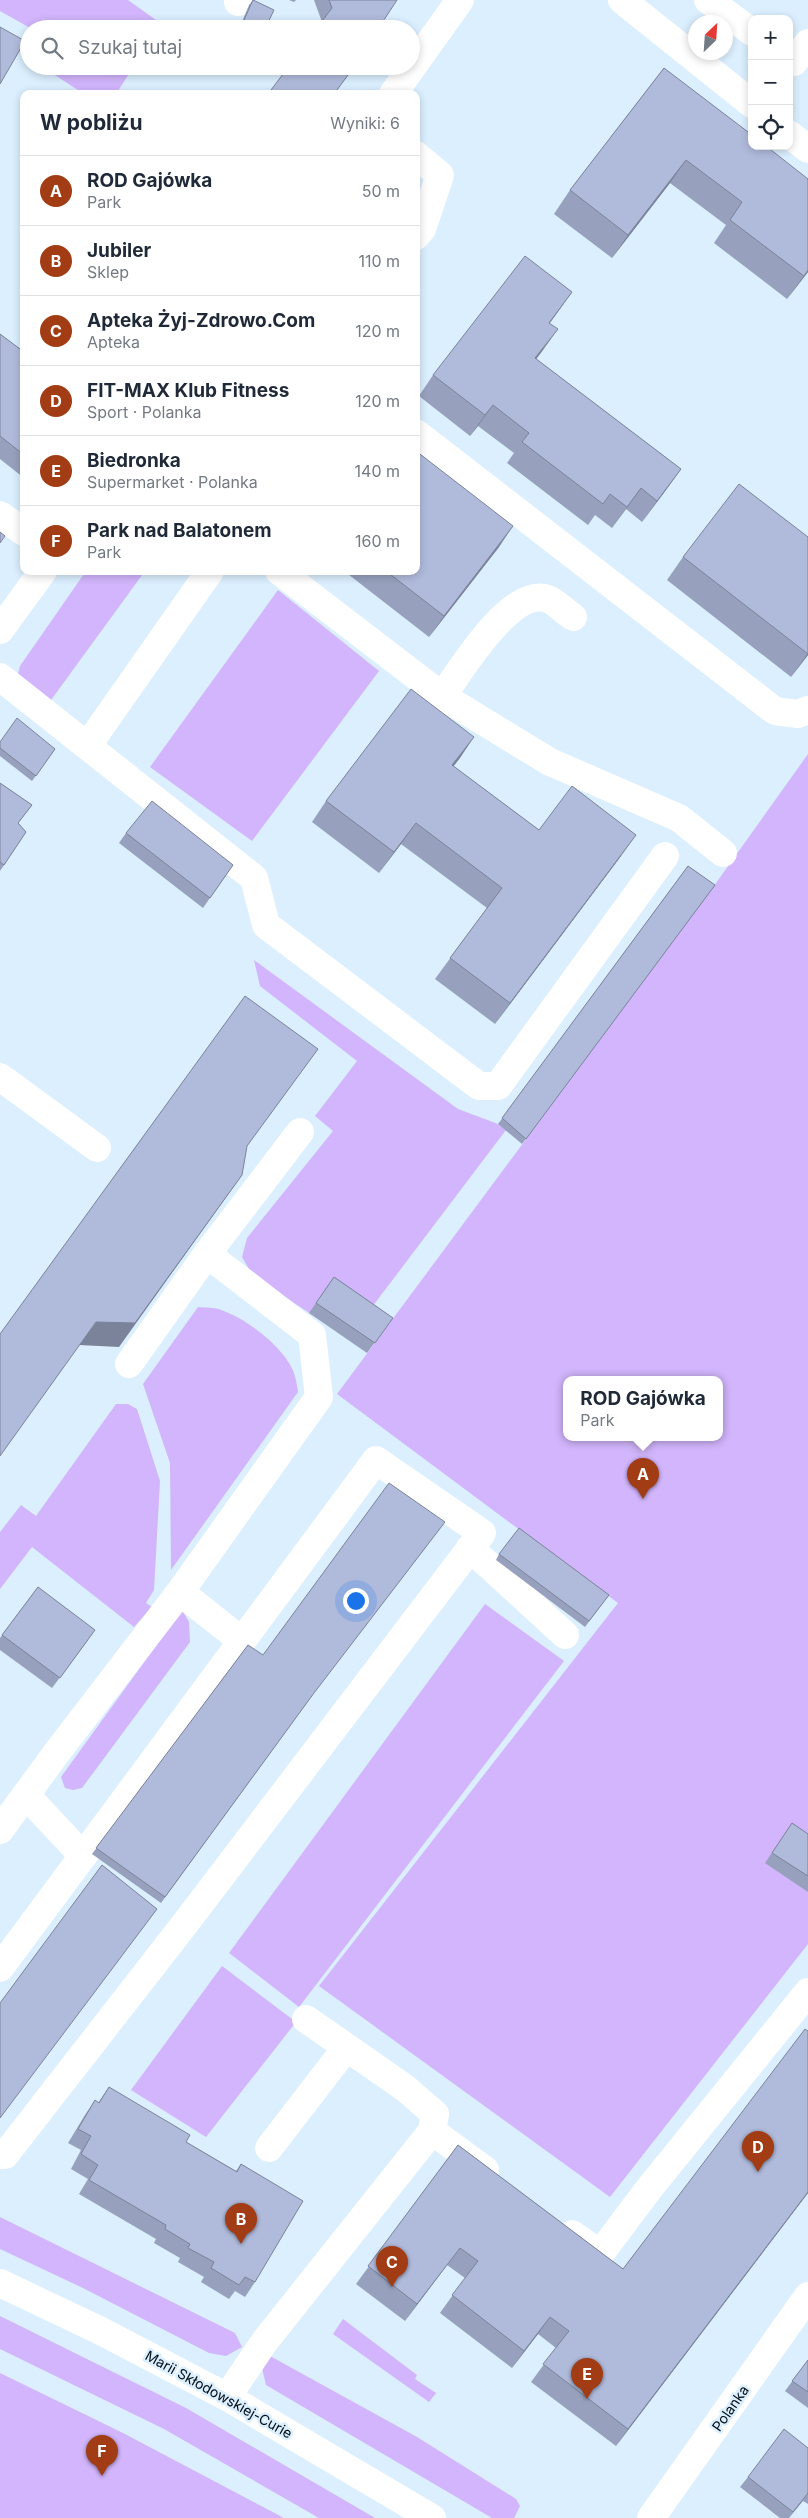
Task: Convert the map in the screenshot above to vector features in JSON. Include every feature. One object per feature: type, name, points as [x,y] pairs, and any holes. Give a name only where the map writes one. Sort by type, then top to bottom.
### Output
[{"type":"street","points":[[420,56],[460,0]]},
{"type":"street","points":[[622,0],[748,101]]},
{"type":"street","points":[[708,0],[748,29]]},
{"type":"street","points":[[791,60],[794,62],[808,43]]},
{"type":"street","points":[[396,90],[407,75]]},
{"type":"street","points":[[793,137],[808,149]]},
{"type":"street","points":[[420,158],[440,175],[420,229]]},
{"type":"street","points":[[420,436],[775,711],[798,714],[808,710]]},
{"type":"street","points":[[0,515],[20,529]]},
{"type":"street","points":[[0,630],[40,575]]},
{"type":"street","points":[[88,745],[207,575]]},
{"type":"street","points":[[284,575],[442,696],[550,762],[679,818],[723,853]]},
{"type":"street","points":[[442,696],[496,622],[530,597],[548,599],[573,617]]},
{"type":"street","points":[[0,677],[254,878],[266,925],[479,1086],[498,1086],[665,856]]},
{"type":"street","points":[[0,1077],[97,1148]]},
{"type":"street","points":[[129,1364],[207,1254],[300,1132]]},
{"type":"street","points":[[0,1830],[180,1592],[319,1398],[312,1336],[207,1254]]},
{"type":"street","points":[[0,1968],[376,1460],[482,1532],[160,1956],[5,2155],[0,2155]]},
{"type":"street","points":[[470,1548],[565,1636]]},
{"type":"street","points":[[180,1592],[242,1641]]},
{"type":"street","points":[[26,1795],[83,1856]]},
{"type":"street","points":[[552,2219],[600,2254],[648,2190],[808,1992]]},
{"type":"street","points":[[227,2397],[265,2341],[432,2131],[435,2114],[405,2088],[306,2019]]},
{"type":"street","points":[[269,2148],[346,2048]]},
{"type":"street","points":[[432,2131],[504,2184]]},
{"type":"street","name":"Marii Skłodowskiej-Curie","points":[[0,2283],[135,2348],[227,2397],[432,2518]]},
{"type":"street","name":"Polanka","points":[[650,2518],[808,2296]]},
{"type":"shaded area","points":[[0,0],[128,0],[156,20],[20,20],[20,22],[0,11]]},
{"type":"shaded area","points":[[55,75],[128,75],[119,90],[78,90]]},
{"type":"shaded area","points":[[83,575],[142,575],[51,700],[18,674],[20,666]]},
{"type":"shaded area","points":[[278,590],[379,671],[252,841],[150,767]]},
{"type":"shaded area","points":[[808,754],[808,1944],[610,2197],[319,1986],[618,1603],[337,1394],[711,890]]},
{"type":"shaded area","points":[[254,960],[458,1109],[498,1124],[506,1130],[363,1319],[320,1320],[253,1276],[242,1257],[247,1238],[333,1131],[315,1116],[357,1061],[260,986]]},
{"type":"shaded area","points":[[198,1307],[216,1308],[231,1314],[264,1335],[289,1363],[295,1375],[298,1392],[171,1570],[170,1463],[143,1384]]},
{"type":"shaded area","points":[[116,1404],[128,1404],[137,1409],[160,1481],[154,1590],[146,1603],[152,1607],[134,1627],[32,1547],[0,1589],[0,1532],[21,1505],[36,1516]]},
{"type":"shaded area","points":[[485,1604],[564,1661],[299,2007],[229,1953]]},
{"type":"shaded area","points":[[182,1610],[189,1622],[190,1642],[82,1788],[73,1790],[65,1788],[61,1777]]},
{"type":"shaded area","points":[[222,1966],[296,2022],[206,2137],[131,2090]]},
{"type":"shaded area","points":[[0,2217],[235,2333],[242,2347],[226,2356],[209,2353],[83,2288],[0,2249]]},
{"type":"shaded area","points":[[0,2316],[186,2408],[375,2518],[319,2518],[164,2429],[0,2349]]},
{"type":"shaded area","points":[[343,2319],[417,2375],[415,2379],[436,2393],[429,2402],[333,2334]]},
{"type":"shaded area","points":[[270,2356],[417,2437],[516,2499],[520,2506],[514,2518],[492,2518],[266,2385],[262,2368]]},
{"type":"shaded area","points":[[0,2373],[123,2433],[284,2518],[0,2518]]},
{"type":"building","points":[[253,0],[274,10],[269,20],[244,20]]},
{"type":"building","points":[[329,0],[397,0],[384,20],[323,20],[332,8]]},
{"type":"building","points":[[0,27],[20,38],[20,50],[0,84]]},
{"type":"building","points":[[664,68],[748,132],[748,150],[771,150],[808,179],[808,270],[804,276],[730,220],[742,202],[686,160],[628,235],[570,190]]},
{"type":"building","points":[[282,75],[348,75],[337,90],[271,90]]},
{"type":"building","points":[[525,256],[572,292],[549,323],[558,329],[535,358],[681,469],[657,501],[641,488],[627,507],[610,494],[603,504],[522,442],[529,433],[493,405],[485,415],[433,375]]},
{"type":"building","points":[[0,334],[20,349],[20,452],[0,436]]},
{"type":"building","points":[[420,454],[513,526],[444,616],[391,575],[420,575]]},
{"type":"building","points":[[739,484],[808,537],[808,654],[683,557]]},
{"type":"building","points":[[0,532],[5,536],[0,543]]},
{"type":"building","points":[[411,689],[474,737],[452,765],[539,830],[572,786],[636,835],[510,1003],[450,958],[502,888],[416,823],[394,852],[326,801]]},
{"type":"building","points":[[17,718],[55,749],[36,776],[0,748],[0,742]]},
{"type":"building","points":[[0,783],[32,805],[18,823],[26,832],[4,865],[0,862]]},
{"type":"building","points":[[152,801],[233,865],[210,898],[126,833]]},
{"type":"building","points":[[688,866],[715,885],[526,1139],[502,1118]]},
{"type":"building","points":[[245,996],[318,1049],[247,1146],[242,1175],[135,1323],[96,1322],[0,1456],[0,1334]]},
{"type":"building","points":[[334,1277],[393,1318],[375,1343],[316,1303]]},
{"type":"building","points":[[389,1483],[445,1522],[314,1693],[165,1897],[96,1848],[248,1645],[263,1655]]},
{"type":"building","points":[[519,1528],[609,1595],[589,1621],[499,1554]]},
{"type":"building","points":[[38,1587],[95,1630],[60,1678],[2,1635]]},
{"type":"building","points":[[792,1823],[808,1834],[808,1876],[772,1853]]},
{"type":"building","points":[[102,1865],[157,1909],[0,2118],[0,2003]]},
{"type":"building","points":[[805,2029],[808,2031],[808,2192],[628,2429],[543,2364],[569,2331],[550,2317],[524,2351],[452,2295],[478,2261],[460,2248],[417,2304],[368,2266],[458,2145],[623,2269]]},
{"type":"building","points":[[109,2087],[190,2135],[186,2142],[237,2172],[241,2164],[303,2201],[255,2282],[245,2277],[239,2285],[211,2268],[214,2262],[188,2248],[190,2244],[165,2229],[166,2225],[89,2180],[98,2165],[81,2154],[91,2136],[78,2129],[95,2100],[99,2103]]},
{"type":"building","points":[[808,2360],[808,2392],[792,2381]]},
{"type":"building","points":[[784,2429],[808,2448],[808,2493],[793,2512],[748,2477]]},
{"type":"place","name":"ROD Gajówka","points":[[643,1499]]},
{"type":"place","name":"FIT-MAX Klub Fitness","points":[[758,2172]]},
{"type":"place","name":"Jubiler","points":[[241,2244]]},
{"type":"place","name":"Apteka Żyj-Zdrowo.Com","points":[[392,2287]]},
{"type":"place","name":"Biedronka","points":[[587,2399]]},
{"type":"place","name":"Park nad Balatonem","points":[[102,2476]]}]
